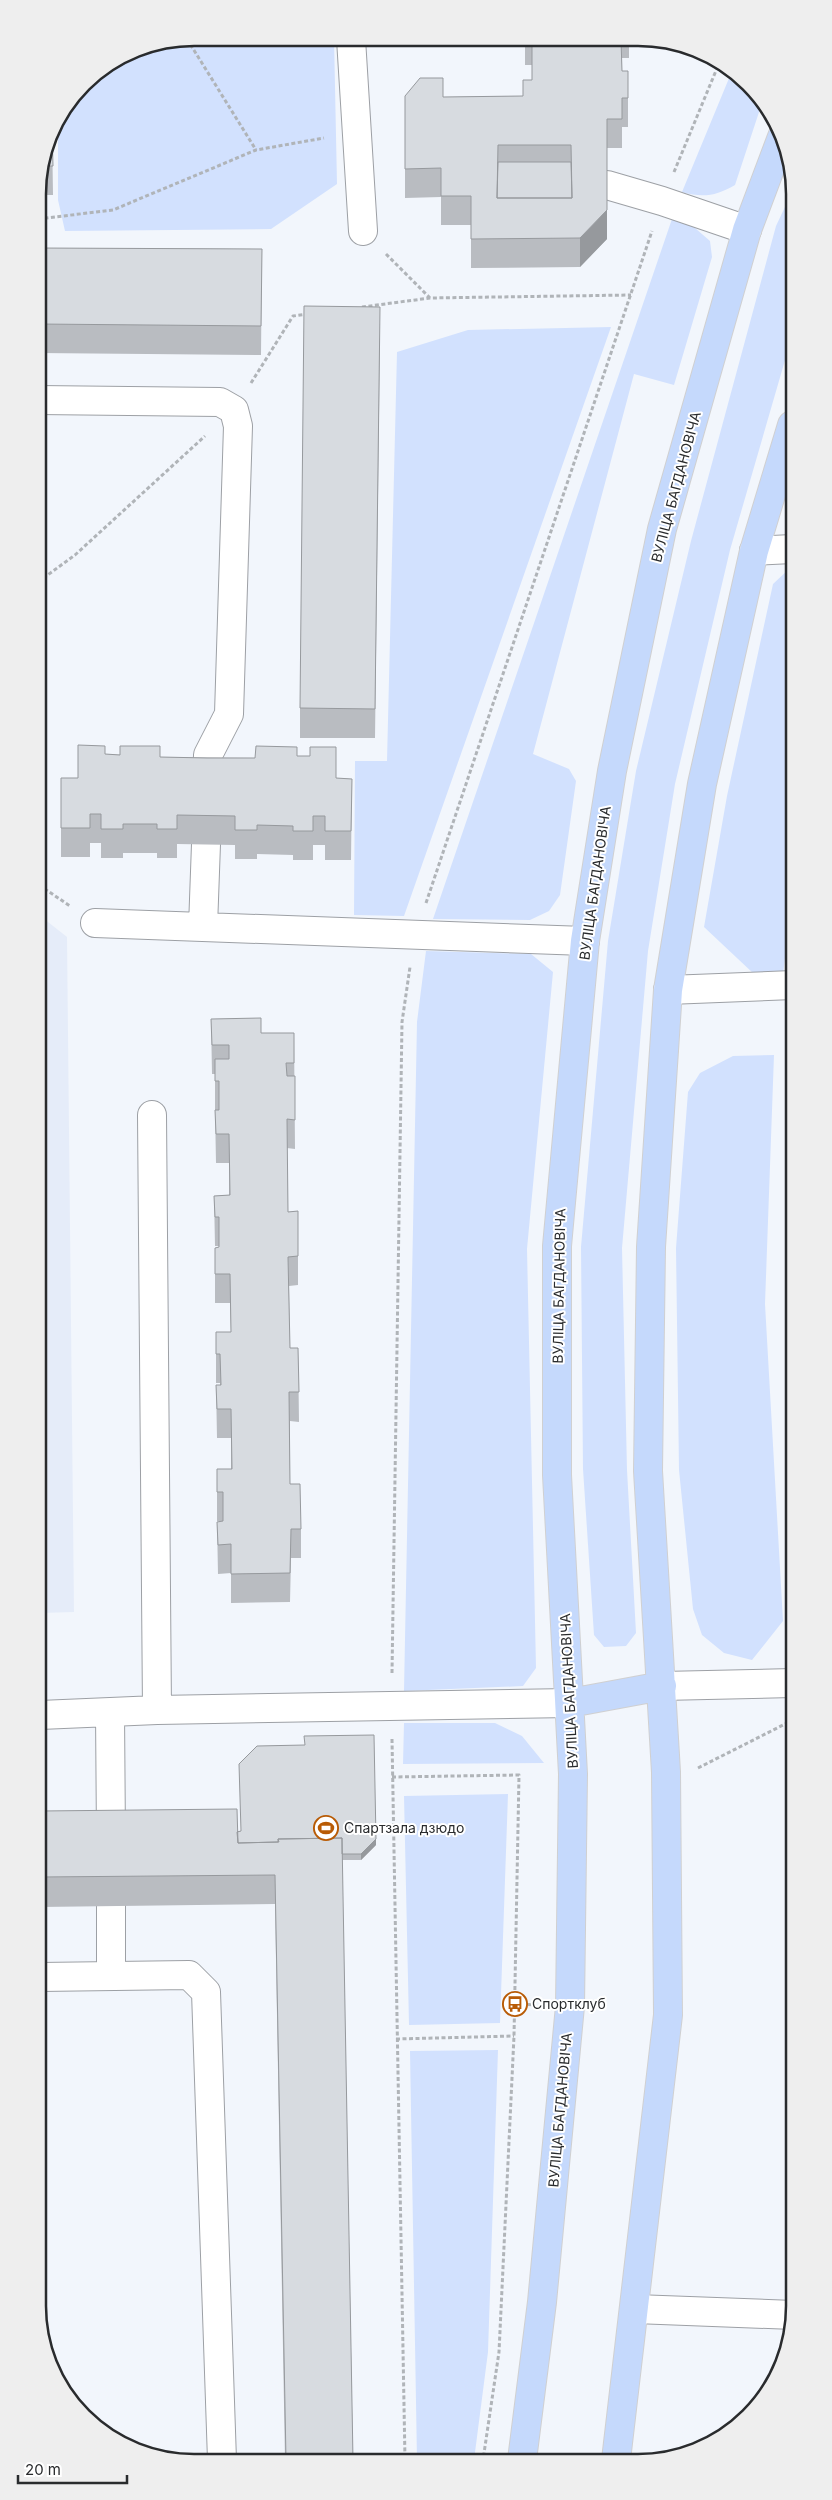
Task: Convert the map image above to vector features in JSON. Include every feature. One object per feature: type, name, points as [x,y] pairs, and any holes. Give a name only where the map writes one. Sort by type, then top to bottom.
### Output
[{"type":"main road","name":"ВУЛІЦА БАГДАНОВІЧА","points":[[523,2454],[542,2302],[570,2006],[573,1774],[557,1475],[557,1246],[585,940],[612,771],[662,529],[747,230],[778,148]]},
{"type":"main road","points":[[617,2454],[668,2015],[666,1772],[648,1471],[651,1247],[668,990],[702,784],[754,551],[786,445]]},
{"type":"main road","points":[[570,1703],[662,1686]]},
{"type":"street","points":[[352,47],[363,231]]},
{"type":"street","points":[[607,185],[662,201],[747,230]]},
{"type":"street","points":[[47,400],[220,402],[234,410],[238,426],[229,714],[208,755],[207,787]]},
{"type":"street","points":[[754,551],[786,549]]},
{"type":"street","points":[[203,927],[206,844]]},
{"type":"street","points":[[96,923],[585,940]]},
{"type":"street","points":[[668,990],[786,985]]},
{"type":"street","points":[[152,1115],[157,1710]]},
{"type":"street","points":[[662,1686],[785,1683]]},
{"type":"street","points":[[46,1715],[157,1710],[392,1708],[570,1703]]},
{"type":"street","points":[[110,1712],[112,1839]]},
{"type":"street","points":[[111,1906],[111,1976]]},
{"type":"street","points":[[46,1978],[189,1975],[206,1992],[222,2454]]},
{"type":"street","points":[[635,2309],[785,2315]]},
{"type":"path","points":[[192,47],[256,150]]},
{"type":"path","points":[[406,2454],[392,1777],[402,1022],[416,933],[662,201],[717,69]]},
{"type":"path","points":[[47,218],[113,210],[256,150],[358,131]]},
{"type":"path","points":[[363,231],[430,298],[631,295]]},
{"type":"path","points":[[689,1772],[785,1724]]},
{"type":"path","points":[[392,1777],[519,1775],[514,2036],[499,2352],[484,2454]]},
{"type":"path","points":[[396,2039],[514,2036]]},
{"type":"shaded area","points":[[184,47],[334,47],[337,184],[271,229],[65,231],[58,200],[58,138],[66,120],[77,104],[97,83],[112,71],[138,58],[165,49]]},
{"type":"shaded area","points":[[729,78],[760,111],[735,185],[722,192],[709,195],[682,192]]},
{"type":"shaded area","points":[[786,205],[786,357],[730,550],[675,784],[648,951],[622,1248],[627,1470],[636,1633],[626,1646],[604,1647],[594,1635],[583,1469],[581,1247],[608,941],[636,771],[691,541],[776,226]]},
{"type":"shaded area","points":[[673,216],[695,228],[710,241],[712,257],[674,385],[634,374],[533,754],[569,769],[576,781],[560,895],[549,911],[530,920],[433,919]]},
{"type":"shaded area","points":[[611,327],[404,916],[354,915],[355,761],[387,761],[397,352],[468,330]]},
{"type":"shaded area","points":[[786,572],[786,953],[783,974],[754,974],[704,927],[727,796],[773,584]]},
{"type":"shaded area","points":[[47,921],[67,937],[74,1612],[46,1613]]},
{"type":"shaded area","points":[[426,951],[531,954],[553,972],[527,1249],[536,1668],[523,1686],[404,1691],[417,1022]]},
{"type":"shaded area","points":[[774,1055],[765,1304],[783,1621],[752,1660],[724,1653],[702,1635],[693,1609],[679,1470],[676,1248],[688,1092],[700,1073],[733,1056]]},
{"type":"shaded area","points":[[404,1723],[495,1723],[522,1736],[544,1763],[403,1764]]},
{"type":"shaded area","points":[[508,1794],[500,2023],[409,2025],[404,1796]]},
{"type":"shaded area","points":[[498,2050],[488,2352],[475,2454],[417,2454],[410,2051]]},
{"type":"building","points":[[532,46],[621,46],[622,71],[628,71],[628,98],[622,98],[622,119],[607,119],[607,210],[580,238],[471,239],[471,196],[441,196],[441,168],[405,169],[405,96],[420,78],[443,78],[443,97],[523,96],[523,80],[532,80]],"holes":[[[498,145],[571,145],[572,198],[497,198]]]},
{"type":"building","points":[[53,152],[53,166],[49,166]]},
{"type":"building","points":[[498,162],[571,162],[572,198],[497,198]]},
{"type":"building","points":[[47,248],[262,249],[261,326],[47,324]]},
{"type":"building","points":[[304,306],[380,307],[375,709],[300,708]]},
{"type":"building","points":[[78,745],[105,746],[105,754],[120,755],[120,746],[160,746],[160,757],[207,758],[255,758],[256,746],[297,747],[297,756],[310,756],[310,747],[336,747],[336,778],[352,779],[351,831],[325,831],[325,816],[313,816],[313,831],[293,831],[293,826],[257,825],[257,830],[235,830],[235,816],[177,815],[177,829],[157,829],[157,824],[123,824],[123,829],[101,829],[101,814],[90,814],[90,828],[61,828],[61,778],[78,778]]},
{"type":"building","points":[[261,1018],[261,1033],[294,1033],[294,1063],[286,1063],[287,1076],[295,1076],[295,1120],[287,1119],[288,1212],[298,1211],[298,1256],[288,1257],[290,1348],[298,1348],[299,1392],[289,1392],[290,1484],[300,1484],[301,1529],[291,1529],[290,1573],[231,1574],[231,1544],[218,1545],[217,1522],[223,1521],[223,1492],[217,1492],[217,1469],[232,1469],[231,1409],[217,1409],[216,1385],[221,1385],[220,1354],[216,1354],[216,1332],[231,1332],[230,1274],[215,1274],[215,1248],[219,1247],[219,1217],[215,1217],[214,1196],[230,1195],[229,1134],[216,1134],[215,1110],[219,1110],[219,1081],[215,1081],[215,1059],[229,1059],[229,1045],[212,1045],[211,1019]]},
{"type":"building","points":[[374,1735],[376,1839],[361,1854],[342,1854],[342,1838],[278,1839],[278,1842],[238,1843],[237,1832],[241,1831],[239,1764],[257,1746],[305,1745],[304,1736]]},
{"type":"building","points":[[237,1809],[238,1843],[279,1842],[278,1839],[342,1838],[353,2454],[286,2454],[275,1875],[46,1877],[46,1811]]},
{"type":"place","name":"Спартзала дзюдо","points":[[326,1828]]},
{"type":"place","name":"Спортклуб","points":[[515,2004]]}]
